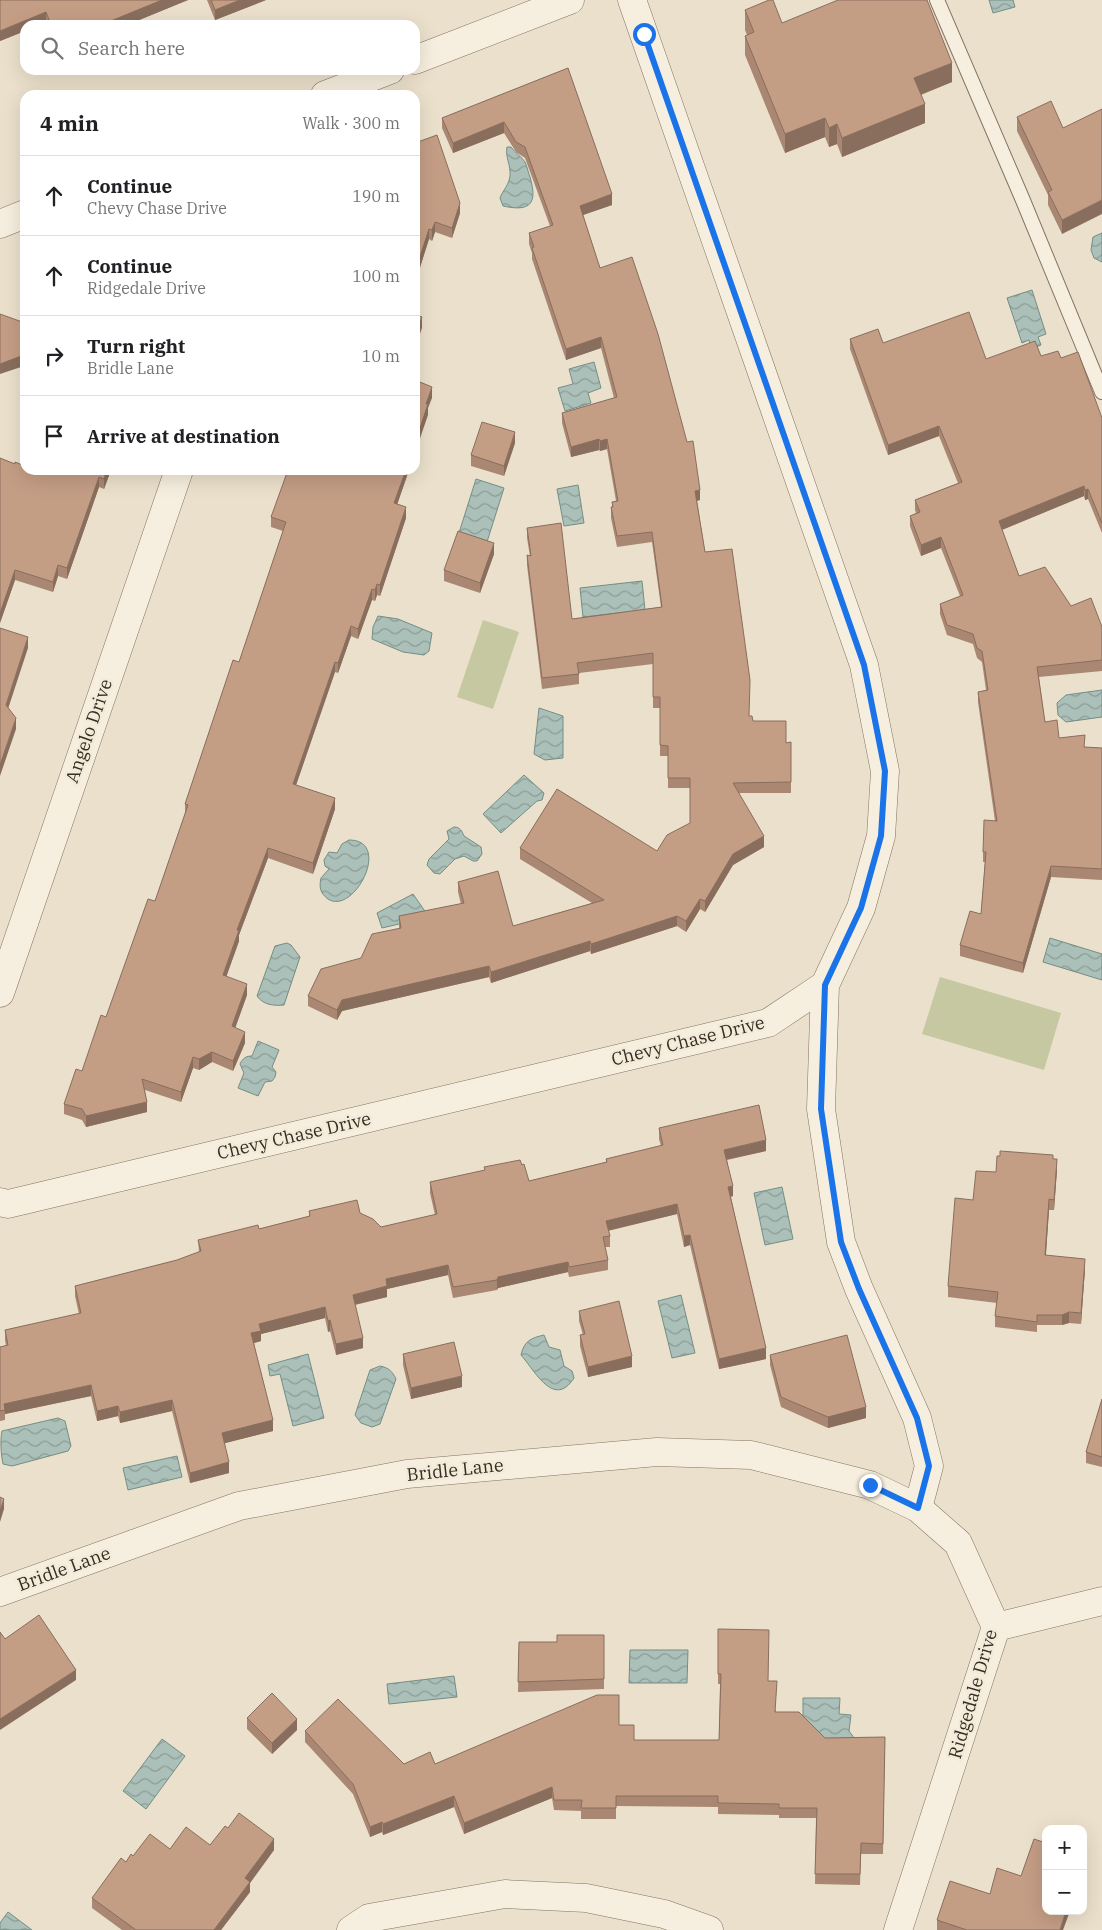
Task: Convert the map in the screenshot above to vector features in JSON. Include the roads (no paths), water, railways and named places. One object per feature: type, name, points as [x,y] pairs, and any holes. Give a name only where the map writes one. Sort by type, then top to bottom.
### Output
[{"type":"street","points":[[420,58],[570,0]]},
{"type":"street","points":[[632,0],[864,665],[885,771],[881,836],[863,899],[825,985],[821,1109],[841,1242],[859,1289],[917,1418],[929,1466],[918,1508]]},
{"type":"street","points":[[338,90],[377,75]]},
{"type":"street","points":[[0,224],[20,216]]},
{"type":"street","name":"Angelo Drive","points":[[0,993],[177,475]]},
{"type":"street","name":"Chevy Chase Drive","points":[[0,1202],[8,1204],[768,1023],[825,985]]},
{"type":"street","name":"Bridle Lane","points":[[0,1592],[239,1506],[407,1474],[656,1452],[751,1455],[870,1485],[918,1508]]},
{"type":"street","name":"Ridgedale Drive","points":[[898,1930],[996,1627],[958,1543],[918,1508]]},
{"type":"street","points":[[996,1627],[1102,1601]]},
{"type":"street","points":[[351,1930],[370,1918],[506,1894],[586,1898],[664,1914],[709,1930]]},
{"type":"lane","points":[[937,0],[1022,198],[1102,392]]},
{"type":"water","points":[[989,0],[1013,0],[1015,7],[993,13]]},
{"type":"water","points":[[507,147],[511,147],[526,164],[533,194],[530,204],[526,207],[512,208],[503,206],[500,198],[510,176]]},
{"type":"water","points":[[1102,233],[1102,262],[1094,258],[1091,250],[1093,237]]},
{"type":"water","points":[[1032,290],[1046,334],[1038,337],[1041,345],[1031,349],[1029,340],[1022,343],[1007,298]]},
{"type":"water","points":[[594,362],[601,388],[588,393],[591,403],[565,411],[558,388],[573,384],[569,369]]},
{"type":"water","points":[[476,479],[504,488],[486,545],[458,536]]},
{"type":"water","points":[[578,485],[584,523],[564,526],[557,489]]},
{"type":"water","points":[[642,581],[645,610],[583,617],[580,588]]},
{"type":"water","points":[[378,616],[398,619],[432,633],[429,651],[424,655],[403,652],[372,639],[373,627]]},
{"type":"water","points":[[1102,690],[1102,717],[1066,722],[1058,715],[1057,703],[1066,695]]},
{"type":"water","points":[[539,708],[563,716],[563,758],[545,760],[534,754]]},
{"type":"water","points":[[524,775],[544,793],[542,800],[537,801],[501,833],[483,814]]},
{"type":"water","points":[[454,827],[462,831],[464,836],[481,847],[482,854],[477,861],[464,856],[455,859],[440,874],[434,873],[427,865],[429,859],[449,839],[447,831]]},
{"type":"water","points":[[349,840],[362,843],[368,852],[369,863],[365,876],[358,888],[348,897],[338,901],[328,899],[320,887],[321,878],[329,869],[325,866],[324,860],[329,852],[337,853],[342,844]]},
{"type":"water","points":[[413,894],[429,917],[382,928],[377,913]]},
{"type":"water","points":[[1050,938],[1102,954],[1102,980],[1043,962]]},
{"type":"water","points":[[287,943],[291,945],[300,957],[284,1005],[269,1004],[257,996],[275,946]]},
{"type":"water","points":[[258,1041],[279,1050],[272,1067],[276,1072],[275,1077],[272,1081],[265,1082],[258,1096],[238,1088],[244,1073],[240,1064],[248,1056],[252,1056]]},
{"type":"water","points":[[782,1187],[793,1239],[765,1245],[754,1193]]},
{"type":"water","points":[[681,1295],[695,1353],[672,1358],[658,1301]]},
{"type":"water","points":[[544,1335],[549,1347],[560,1350],[564,1366],[572,1371],[574,1378],[567,1387],[559,1390],[552,1389],[545,1384],[521,1355],[526,1343],[535,1337]]},
{"type":"water","points":[[308,1354],[324,1418],[293,1426],[280,1374],[270,1376],[268,1365]]},
{"type":"water","points":[[380,1366],[390,1370],[396,1379],[380,1424],[372,1427],[361,1423],[355,1415],[370,1370]]},
{"type":"water","points":[[58,1418],[65,1421],[71,1446],[68,1451],[12,1466],[3,1464],[2,1431]]},
{"type":"water","points":[[177,1456],[182,1477],[128,1490],[123,1468]]},
{"type":"water","points":[[630,1650],[688,1650],[687,1683],[629,1683]]},
{"type":"water","points":[[454,1676],[457,1697],[389,1704],[387,1684]]},
{"type":"water","points":[[803,1698],[840,1698],[839,1714],[851,1715],[849,1731],[857,1742],[828,1742],[803,1721]]},
{"type":"water","points":[[162,1739],[185,1756],[146,1809],[123,1791]]},
{"type":"water","points":[[8,1912],[32,1930],[0,1930],[0,1923]]}]
